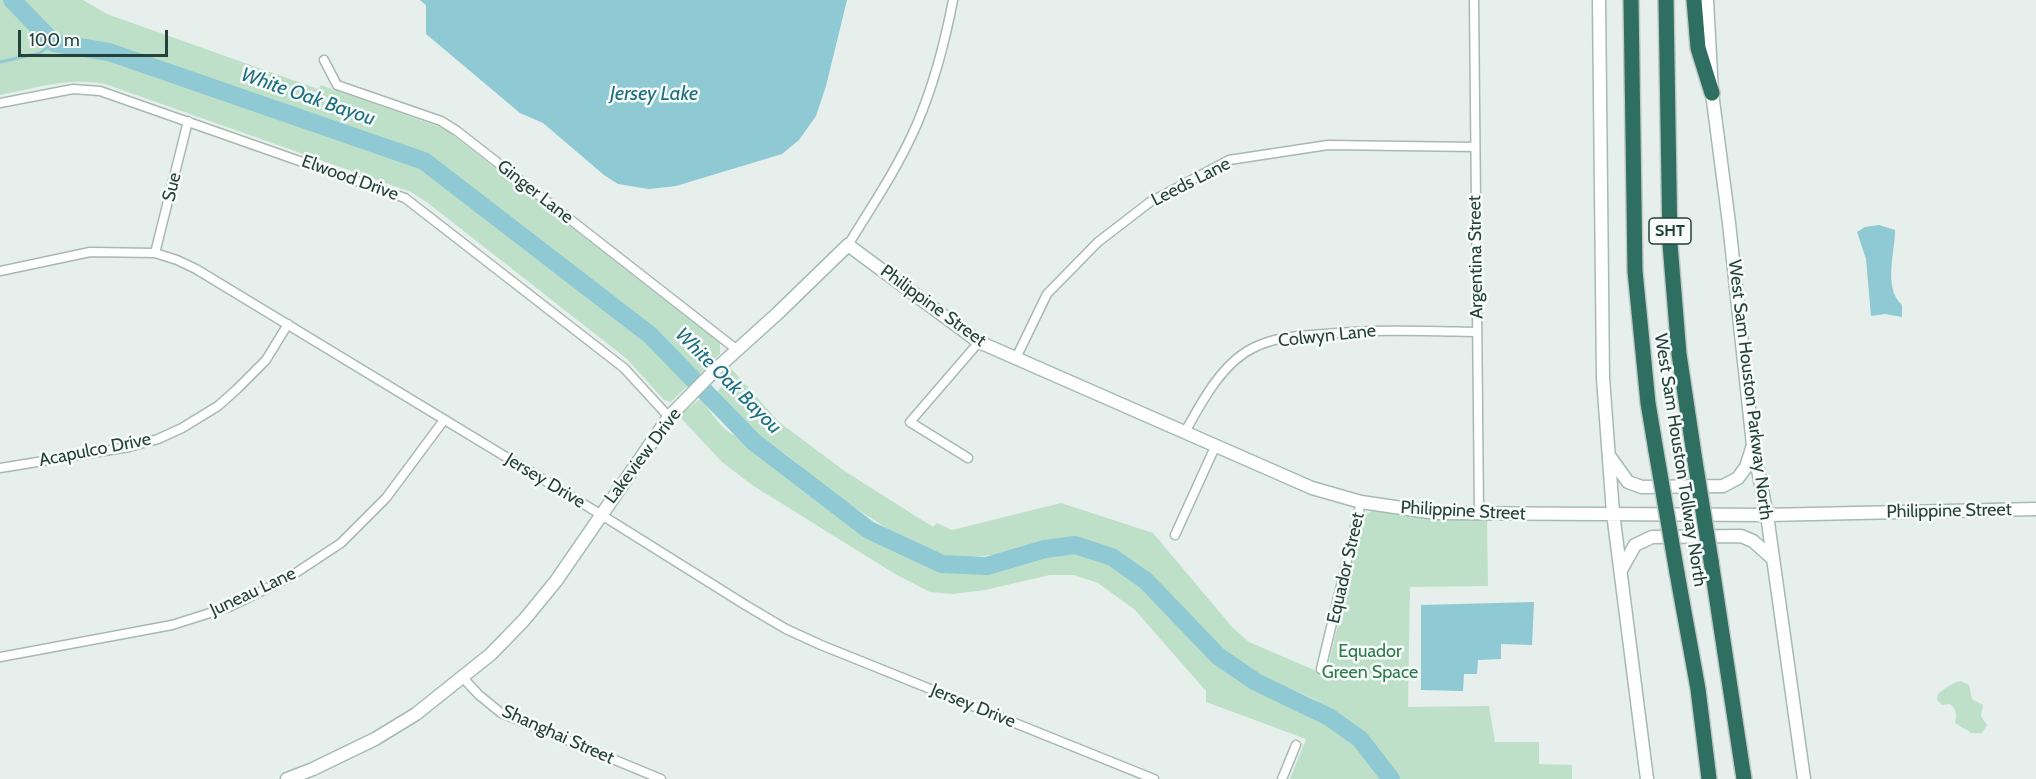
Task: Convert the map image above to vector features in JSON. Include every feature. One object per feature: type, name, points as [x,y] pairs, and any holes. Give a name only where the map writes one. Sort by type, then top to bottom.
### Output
[{"type":"highway","name":"West Sam Houston Tollway North","points":[[1631,0],[1635,271],[1648,403],[1698,688],[1709,779]]},
{"type":"highway","name":"West Sam Houston Tollway North","points":[[1666,0],[1670,244],[1679,354],[1744,779]]},
{"type":"highway","points":[[1694,0],[1698,48],[1712,93]]},
{"type":"street","name":"Lakeview Drive","points":[[287,779],[375,739],[416,714],[491,654],[524,620],[556,581],[669,417],[716,369],[848,245],[882,189],[916,125],[944,46],[953,0]]},
{"type":"street","name":"Argentina Street","points":[[1474,0],[1479,513]]},
{"type":"street","points":[[1599,0],[1603,366],[1613,513],[1647,779]]},
{"type":"street","name":"West Sam Houston Parkway North","points":[[1707,0],[1712,93],[1754,445],[1767,515],[1804,779]]},
{"type":"street","name":"Ginger Lane","points":[[324,60],[337,85],[441,121],[457,130],[736,350]]},
{"type":"street","name":"Elwood Drive","points":[[0,103],[73,89],[100,91],[405,198],[624,368],[669,417]]},
{"type":"street","name":"Sue","points":[[155,253],[188,121]]},
{"type":"street","name":"Leeds Lane","points":[[1016,358],[1047,294],[1098,242],[1150,202],[1229,160],[1328,146],[1475,147]]},
{"type":"street","name":"Philippine Street","points":[[848,245],[979,342],[1312,488],[1361,502],[1436,513],[1767,515],[2036,509]]},
{"type":"street","name":"Jersey Drive","points":[[0,271],[90,252],[155,253],[177,260],[288,324],[786,629],[1154,779]]},
{"type":"street","name":"Acapulco Drive","points":[[0,468],[129,447],[158,439],[182,428],[218,406],[237,389],[266,360],[288,324]]},
{"type":"street","name":"Colwyn Lane","points":[[1185,432],[1206,393],[1228,368],[1252,348],[1286,337],[1367,330],[1477,332]]},
{"type":"street","points":[[968,458],[910,422],[979,342]]},
{"type":"street","name":"Juneau Lane","points":[[0,657],[172,625],[229,607],[288,578],[341,543],[386,498],[444,420]]},
{"type":"street","points":[[1609,456],[1628,482],[1642,487],[1723,486],[1738,478],[1746,467],[1754,445]]},
{"type":"street","points":[[1175,535],[1215,447]]},
{"type":"street","name":"Equador Street","points":[[1321,669],[1361,502]]},
{"type":"street","points":[[1621,570],[1635,545],[1652,537],[1741,536],[1753,541],[1773,559]]},
{"type":"street","name":"Shanghai Street","points":[[463,678],[501,713],[661,779]]},
{"type":"street","points":[[1282,779],[1296,746]]},
{"type":"green space","points":[[0,0],[83,0],[107,14],[318,89],[321,85],[445,129],[720,343],[720,354],[671,402],[664,400],[627,359],[411,192],[105,84],[66,83],[0,95]]},
{"type":"green space","name":"Equador Green Space","points":[[728,365],[779,422],[846,472],[933,527],[937,523],[952,530],[1061,503],[1153,533],[1233,628],[1249,642],[1326,675],[1364,515],[1372,511],[1433,520],[1487,519],[1488,586],[1410,587],[1408,707],[1489,706],[1495,742],[1539,742],[1539,764],[1572,765],[1572,779],[1398,779],[1356,726],[1312,698],[1246,670],[1221,650],[1156,579],[1127,561],[1081,542],[1061,540],[1010,554],[952,558],[908,542],[829,491],[787,455],[757,436],[716,393],[729,378],[723,370]]},
{"type":"green space","points":[[700,399],[730,433],[743,437],[797,485],[849,523],[902,553],[944,571],[978,573],[1001,570],[1048,553],[1072,552],[1103,561],[1125,572],[1228,672],[1250,687],[1332,725],[1356,745],[1385,779],[1290,779],[1306,739],[1206,702],[1206,691],[1135,610],[1098,583],[1074,575],[1050,575],[985,590],[953,594],[930,592],[895,574],[752,485],[722,462],[679,416]]},
{"type":"green space","points":[[1961,681],[1969,685],[1972,699],[1983,705],[1981,716],[1987,725],[1982,733],[1971,733],[1959,726],[1955,722],[1956,713],[1952,706],[1942,705],[1937,700],[1940,692]]},
{"type":"water","name":"Jersey Lake","points":[[420,0],[847,0],[826,86],[816,116],[799,140],[782,154],[676,186],[649,189],[618,184],[604,175],[543,123],[520,113],[426,34],[426,5]]},
{"type":"water","points":[[1879,225],[1895,230],[1891,280],[1896,298],[1902,305],[1902,317],[1885,314],[1871,316],[1866,259],[1857,232],[1865,227]]},
{"type":"water","points":[[1534,602],[1532,645],[1501,644],[1501,659],[1478,660],[1477,674],[1464,674],[1463,691],[1421,690],[1421,605]]},
{"type":"waterway","name":"White Oak Bayou","points":[[12,0],[54,43],[109,52],[424,161],[650,335],[754,442],[869,530],[942,564],[987,566],[1045,549],[1075,545],[1112,557],[1146,581],[1218,656],[1256,682],[1329,717],[1360,739],[1391,779]]},
{"type":"waterway","points":[[0,62],[40,53],[54,43]]}]
